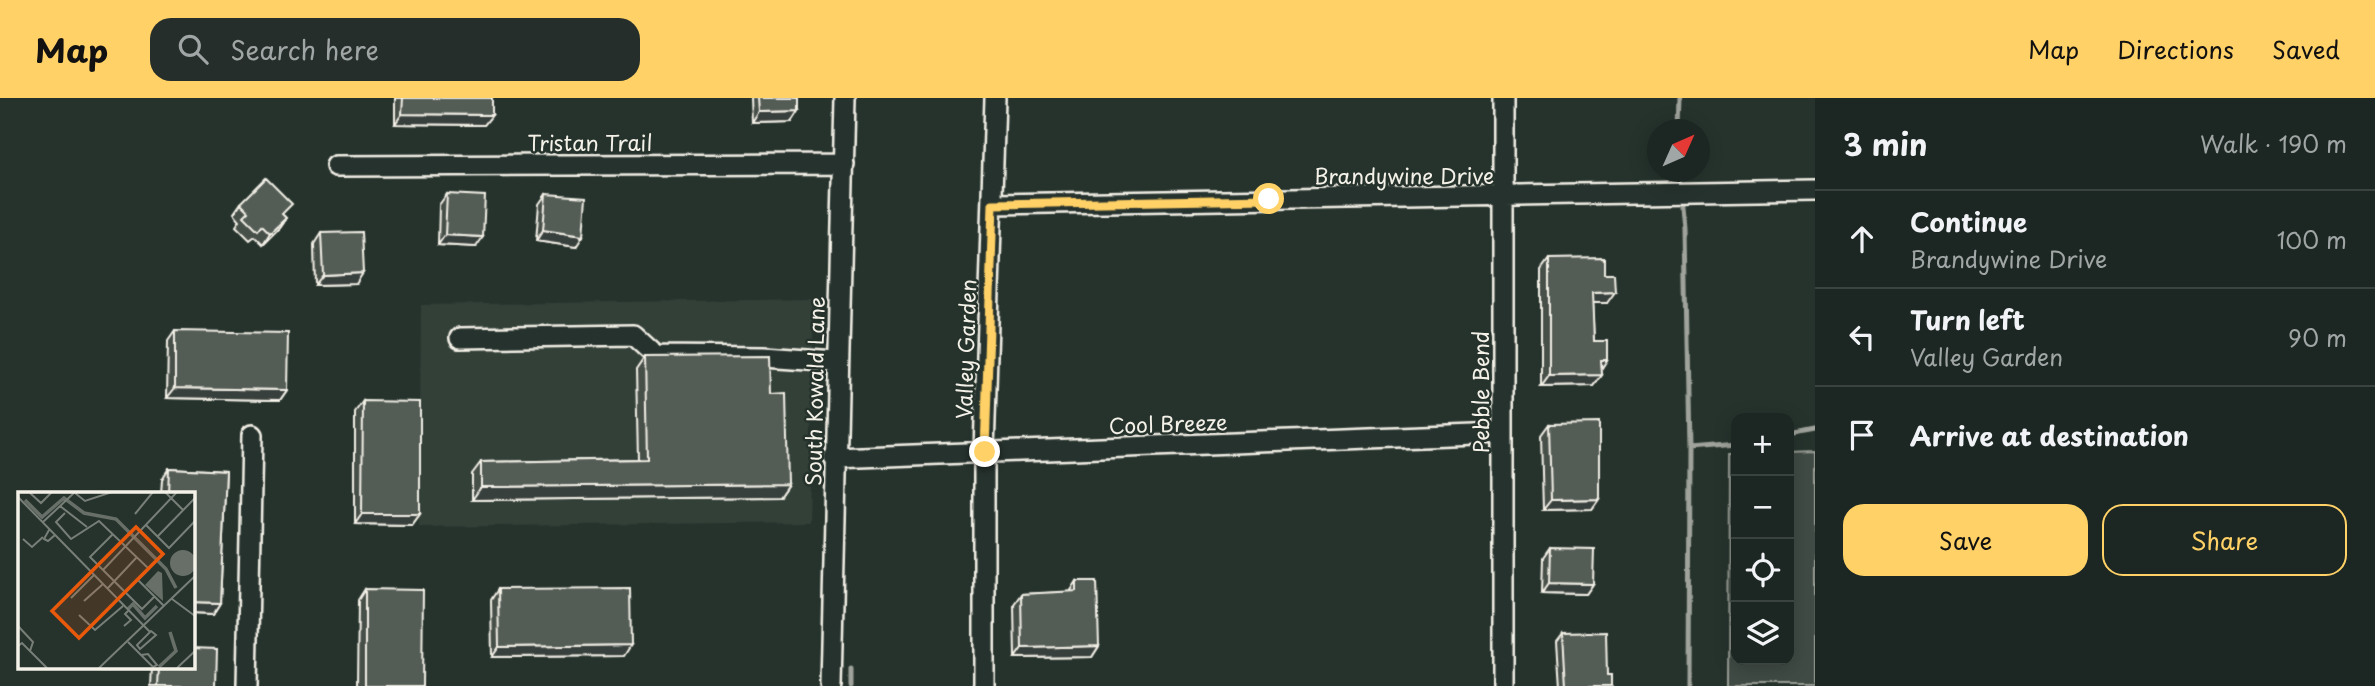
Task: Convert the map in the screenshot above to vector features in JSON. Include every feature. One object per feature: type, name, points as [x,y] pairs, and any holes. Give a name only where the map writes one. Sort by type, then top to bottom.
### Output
[{"type":"street","name":"South Kowald Lane","points":[[831,686],[836,362],[845,98]]},
{"type":"street","name":"Valley Garden","points":[[984,686],[985,452],[995,98]]},
{"type":"street","name":"Pebble Bend","points":[[1503,98],[1503,686]]},
{"type":"street","name":"Tristan Trail","points":[[336,166],[844,164]]},
{"type":"street","name":"Brandywine Drive","points":[[993,204],[1815,190]]},
{"type":"street","points":[[460,338],[633,335],[656,356],[764,357],[836,362]]},
{"type":"street","name":"Cool Breeze","points":[[834,458],[1503,433]]},
{"type":"street","points":[[247,686],[252,435]]},
{"type":"shaded area","points":[[814,299],[809,522],[419,527],[421,305]]},
{"type":"shaded area","points":[[1815,451],[1815,686],[1728,686],[1729,454],[1731,665],[1794,665],[1794,452]]},
{"type":"building","points":[[403,98],[492,98],[492,115],[402,114]]},
{"type":"building","points":[[758,98],[799,98],[799,111],[759,112]]},
{"type":"building","points":[[266,178],[292,204],[282,214],[286,218],[270,233],[262,225],[258,230],[244,216],[249,211],[241,203]]},
{"type":"building","points":[[447,194],[485,196],[483,237],[445,235]]},
{"type":"building","points":[[546,194],[586,197],[583,236],[543,230]]},
{"type":"building","points":[[361,232],[363,273],[323,275],[321,233]]},
{"type":"building","points":[[1604,258],[1604,274],[1614,274],[1615,292],[1592,293],[1594,341],[1607,341],[1607,360],[1601,360],[1602,375],[1549,376],[1549,259]]},
{"type":"building","points":[[175,331],[288,333],[287,390],[175,388]]},
{"type":"building","points":[[770,356],[771,394],[786,393],[788,484],[481,487],[481,462],[647,459],[645,357]]},
{"type":"building","points":[[363,401],[420,402],[420,514],[362,514]]},
{"type":"building","points":[[1599,423],[1599,499],[1551,500],[1549,424]]},
{"type":"building","points":[[169,468],[226,471],[220,603],[194,602],[194,492],[168,492]]},
{"type":"building","points":[[1550,548],[1594,549],[1593,584],[1549,583]]},
{"type":"building","points":[[1077,581],[1097,581],[1099,646],[1022,648],[1021,594],[1077,591]]},
{"type":"building","points":[[630,588],[631,645],[499,647],[498,589]]},
{"type":"building","points":[[365,589],[423,590],[422,686],[365,686]]},
{"type":"building","points":[[1606,632],[1607,675],[1611,675],[1611,686],[1566,686],[1563,633]]},
{"type":"building","points":[[194,648],[217,649],[216,686],[158,686],[159,668],[194,668]]},
{"type":"waterway","points":[[1679,119],[1680,98]]},
{"type":"waterway","points":[[1681,182],[1685,229],[1689,449],[1688,686]]},
{"type":"waterway","points":[[1794,434],[1815,430]]},
{"type":"waterway","points":[[1689,449],[1731,445]]},
{"type":"waterway","points":[[851,669],[851,686]]},
{"type":"route","points":[[985,452],[993,204],[1269,199]]}]
